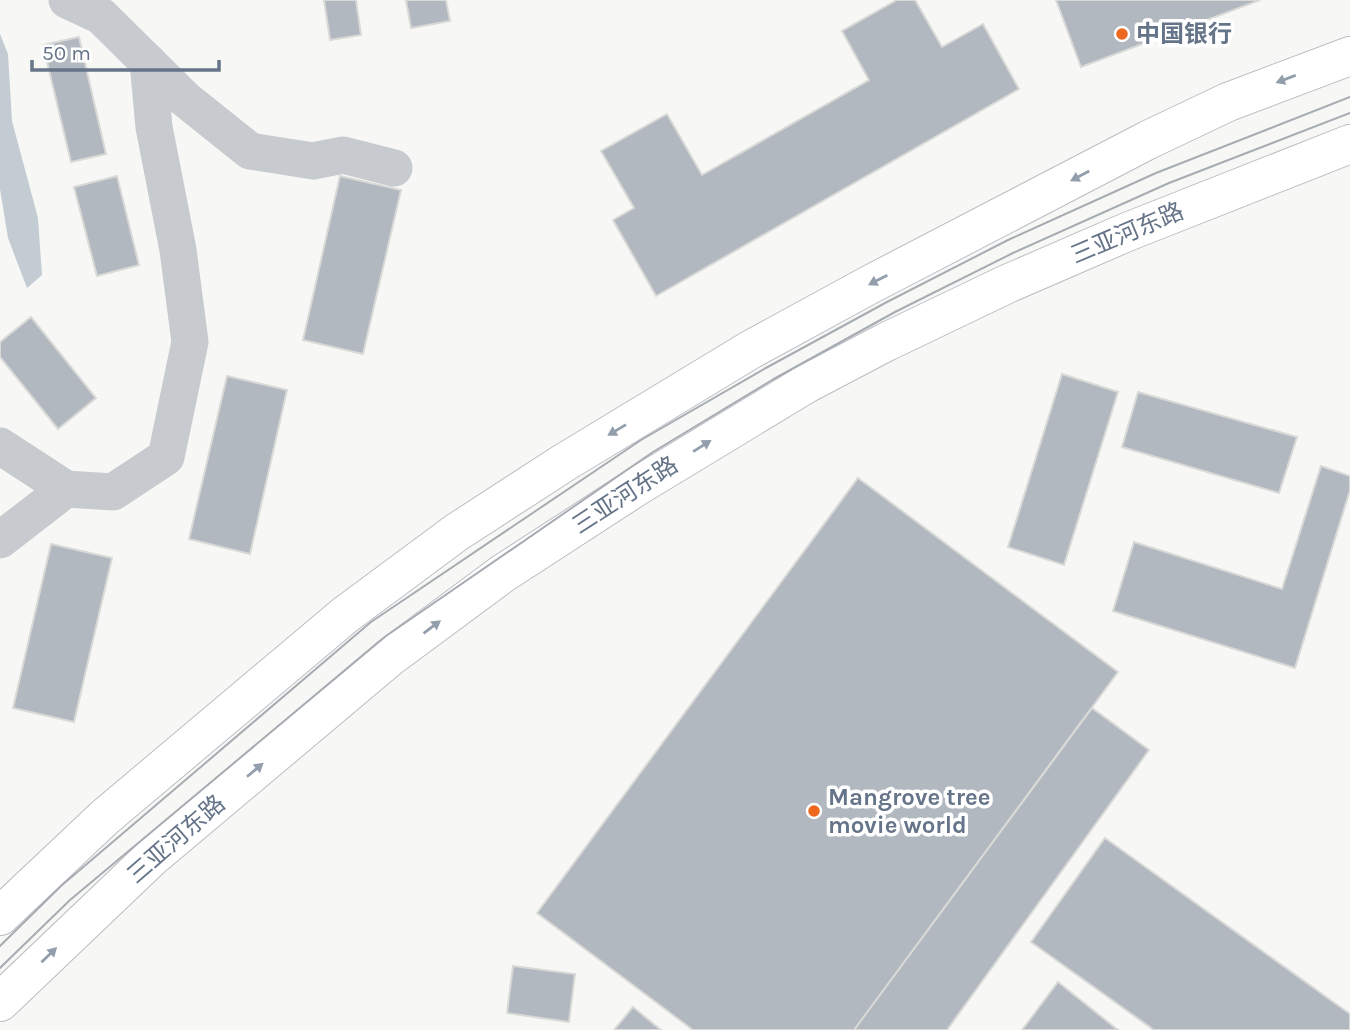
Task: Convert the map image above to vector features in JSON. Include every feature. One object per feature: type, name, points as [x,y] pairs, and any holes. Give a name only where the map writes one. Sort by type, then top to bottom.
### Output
[{"type":"main road","points":[[0,916],[105,817],[345,615],[457,533],[565,462],[750,350],[1148,140],[1228,102],[1350,56]]},
{"type":"main road","name":"三亚河东路","points":[[0,1002],[151,858],[390,657],[502,575],[636,487],[806,384],[1007,284],[1127,232],[1350,144]]},
{"type":"lane","points":[[67,0],[101,16],[185,99],[250,151],[313,161],[343,155],[394,168]]},
{"type":"lane","points":[[0,446],[66,489],[113,492],[166,457],[190,342],[178,250],[154,127],[148,62]]},
{"type":"lane","points":[[0,540],[66,489]]},
{"type":"shaded area","points":[[0,34],[8,54],[12,121],[38,218],[42,275],[27,288],[8,238],[0,189]]},
{"type":"building","points":[[324,0],[356,0],[361,35],[330,40]]},
{"type":"building","points":[[406,0],[446,0],[450,21],[411,28]]},
{"type":"building","points":[[897,0],[915,0],[942,47],[983,24],[1019,89],[656,296],[613,220],[634,208],[601,151],[667,114],[702,175],[869,80],[842,31]]},
{"type":"building","points":[[1056,0],[1260,0],[1081,67]]},
{"type":"building","points":[[79,37],[106,154],[71,162],[43,45]]},
{"type":"building","points":[[117,176],[139,265],[97,276],[74,187]]},
{"type":"building","points":[[340,176],[401,190],[363,354],[303,340]]},
{"type":"building","points":[[31,317],[96,398],[58,429],[0,357],[0,342]]},
{"type":"building","points":[[1062,374],[1118,392],[1064,565],[1008,547]]},
{"type":"building","points":[[227,376],[287,390],[250,554],[189,539]]},
{"type":"building","points":[[1138,392],[1297,437],[1279,493],[1122,447]]},
{"type":"building","points":[[1321,466],[1350,476],[1350,490],[1295,668],[1113,611],[1134,542],[1282,589]]},
{"type":"building","name":"Mangrove tree movie world","points":[[858,478],[1118,672],[854,1030],[693,1030],[537,913]]},
{"type":"building","points":[[51,544],[112,558],[74,722],[13,708]]},
{"type":"building","points":[[1092,708],[1149,750],[947,1030],[854,1030]]},
{"type":"building","points":[[1105,838],[1350,1014],[1350,1030],[1154,1030],[1031,942]]},
{"type":"building","points":[[513,966],[575,974],[569,1022],[507,1013]]},
{"type":"building","points":[[1058,982],[1118,1030],[1022,1030]]},
{"type":"building","points":[[633,1007],[661,1030],[614,1030]]},
{"type":"tram line","points":[[0,946],[61,886],[371,622],[641,440],[764,369],[1008,240],[1156,173],[1350,97]]},
{"type":"tram line","points":[[0,968],[70,900],[386,636],[653,452],[772,380],[895,312],[1013,253],[1169,183],[1350,113]]},
{"type":"place","name":"中国银行","points":[[1122,34]]},
{"type":"place","name":"Mangrove tree movie world","points":[[814,811]]}]
